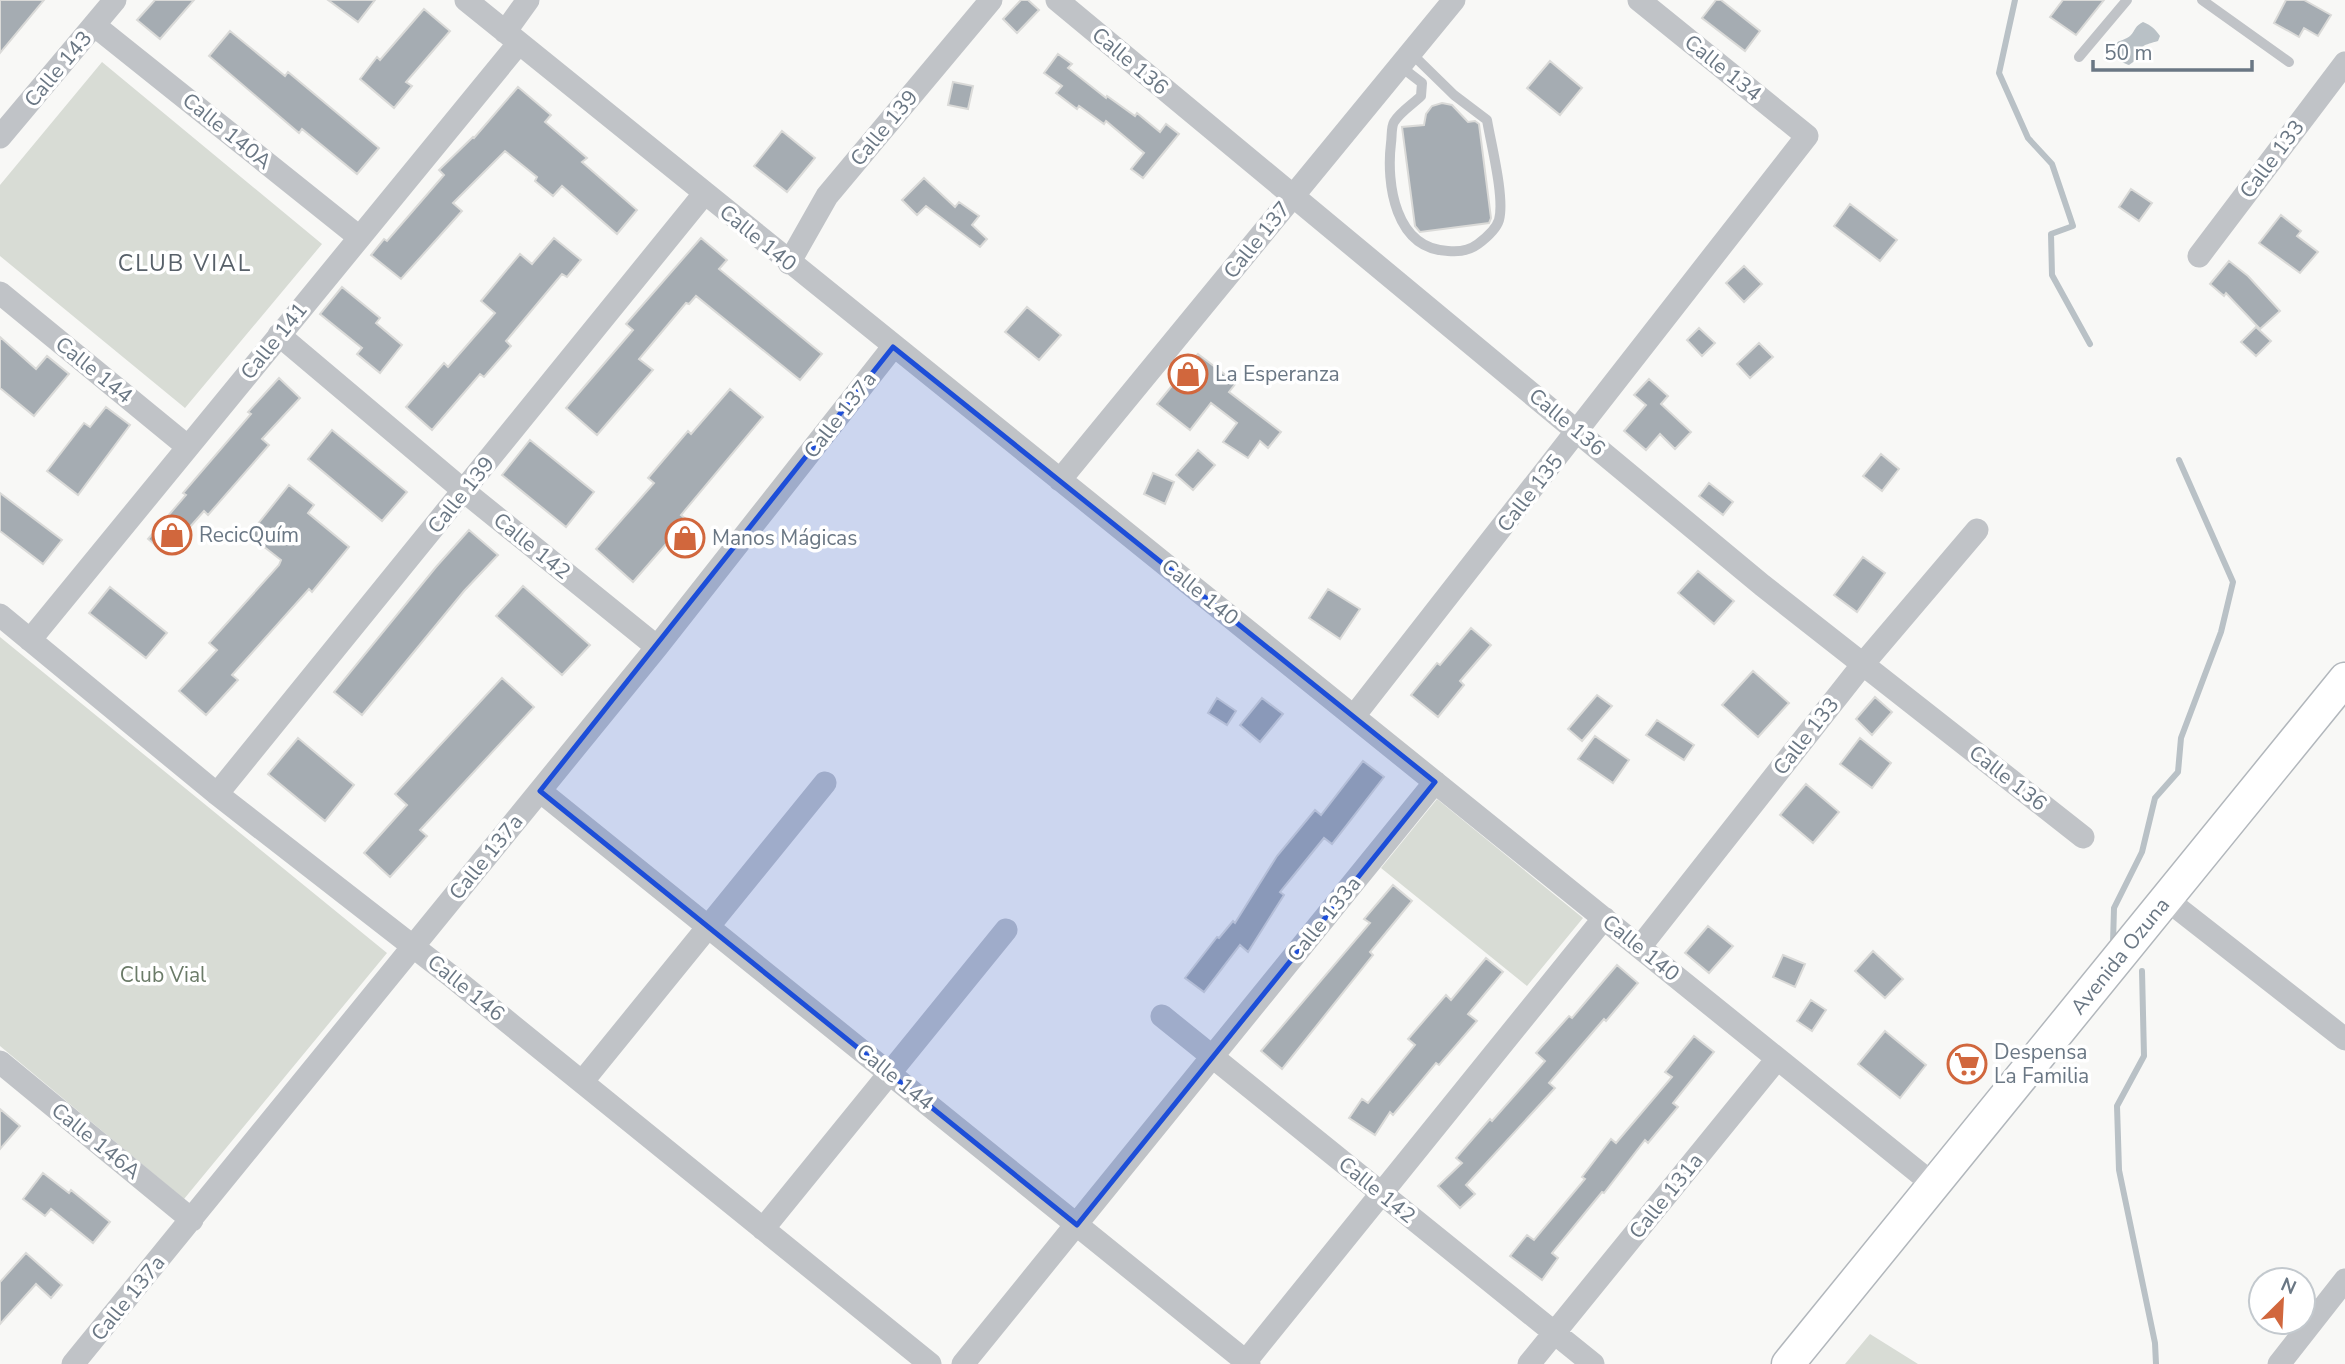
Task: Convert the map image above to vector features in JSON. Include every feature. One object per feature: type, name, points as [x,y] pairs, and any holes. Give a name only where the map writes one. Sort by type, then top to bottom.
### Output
[{"type":"main road","name":"Avenida Ozuna","points":[[1788,1364],[2345,679]]},
{"type":"street","name":"Calle 143","points":[[0,137],[8,111],[94,25],[115,0]]},
{"type":"street","name":"Calle 140","points":[[466,0],[1934,1185]]},
{"type":"street","name":"Calle 141","points":[[30,640],[359,237],[512,37],[528,0]]},
{"type":"street","name":"Calle 139","points":[[789,263],[827,196],[991,0]]},
{"type":"street","name":"Calle 136","points":[[1057,0],[1762,584],[2083,837]]},
{"type":"street","name":"Calle 137","points":[[1060,480],[1454,0]]},
{"type":"street","name":"Calle 134","points":[[1639,0],[1807,136]]},
{"type":"street","name":"Calle 140A","points":[[94,25],[359,237]]},
{"type":"street","name":"Calle 133","points":[[2199,256],[2345,63]]},
{"type":"street","name":"Calle 135","points":[[1354,716],[1807,136]]},
{"type":"street","name":"Calle 139","points":[[217,794],[704,194]]},
{"type":"street","name":"Calle 144","points":[[0,293],[188,447]]},
{"type":"street","name":"Calle 142","points":[[279,335],[464,491],[656,647]]},
{"type":"street","name":"Calle 137a","points":[[73,1364],[540,791],[893,347]]},
{"type":"street","name":"Calle 133","points":[[1640,947],[1863,664],[1978,530]]},
{"type":"street","name":"Calle 146","points":[[0,615],[217,794],[414,946],[930,1364]]},
{"type":"street","name":"Calle 133a","points":[[963,1364],[1435,782]]},
{"type":"street","points":[[582,1082],[825,783]]},
{"type":"street","name":"Calle 144","points":[[540,791],[1247,1362]]},
{"type":"street","points":[[2166,899],[2345,1039]]},
{"type":"street","points":[[1247,1362],[1604,918]]},
{"type":"street","points":[[763,1229],[1006,930]]},
{"type":"street","name":"Calle 142","points":[[1162,1016],[1593,1364]]},
{"type":"street","name":"Calle 131a","points":[[1529,1364],[1777,1059]]},
{"type":"street","name":"Calle 146A","points":[[0,1062],[192,1220]]},
{"type":"street","points":[[2279,1364],[2345,1280]]},
{"type":"lane","points":[[2079,57],[2127,0]]},
{"type":"lane","points":[[2202,0],[2289,62]]},
{"type":"lane","points":[[1406,60],[1487,120],[1500,218],[1490,234],[1475,246],[1457,252],[1438,251],[1420,243],[1406,230],[1393,196],[1389,158],[1393,123],[1421,96],[1422,83],[1406,60]]},
{"type":"highlighted area","points":[[893,347],[1435,782],[1077,1225],[540,791]]},
{"type":"green space","points":[[102,62],[322,244],[185,408],[0,256],[0,185]]},
{"type":"green space","name":"Club Vial","points":[[0,637],[387,953],[184,1199],[0,1046]]},
{"type":"green space","points":[[1437,799],[1583,918],[1527,986],[1381,868]]},
{"type":"green space","points":[[1870,1334],[1918,1364],[1845,1364]]},
{"type":"shaded area","points":[[2143,22],[2160,36],[2158,41],[2140,48],[2136,60],[2129,65],[2116,58],[2113,48]]},
{"type":"building","points":[[0,0],[44,0],[0,53]]},
{"type":"building","points":[[155,0],[194,0],[160,39],[137,20]]},
{"type":"building","points":[[328,0],[375,0],[358,22]]},
{"type":"building","points":[[1021,0],[1028,0],[1039,10],[1017,33],[1003,19]]},
{"type":"building","points":[[1716,0],[1721,0],[1760,31],[1745,51],[1702,18]]},
{"type":"building","points":[[2063,0],[2104,0],[2076,35],[2050,17]]},
{"type":"building","points":[[2286,0],[2304,0],[2331,15],[2318,36],[2304,28],[2299,37],[2274,23]]},
{"type":"building","points":[[424,9],[450,31],[406,82],[412,86],[394,108],[360,79],[377,57],[380,60]]},
{"type":"building","points":[[230,31],[285,76],[288,72],[379,148],[357,174],[302,129],[299,133],[209,56]]},
{"type":"building","points":[[1058,54],[1072,64],[1068,68],[1106,98],[1107,96],[1135,116],[1137,113],[1160,132],[1166,124],[1179,134],[1143,178],[1131,169],[1144,153],[1106,121],[1104,124],[1079,106],[1077,109],[1056,93],[1062,86],[1044,73]]},
{"type":"building","points":[[1550,61],[1582,88],[1560,115],[1527,88]]},
{"type":"building","points":[[953,82],[973,86],[968,109],[948,105]]},
{"type":"building","points":[[518,87],[551,115],[545,122],[587,158],[582,162],[637,210],[617,234],[562,186],[553,196],[535,181],[537,177],[505,151],[453,203],[462,211],[401,279],[371,255],[384,239],[387,241],[444,175],[439,170],[474,138]]},
{"type":"building","points":[[1442,103],[1452,105],[1468,122],[1475,121],[1479,124],[1491,218],[1489,223],[1420,232],[1415,226],[1402,127],[1424,125],[1426,114],[1432,106]]},
{"type":"building","points":[[782,131],[815,158],[787,192],[754,166]]},
{"type":"building","points":[[924,178],[955,207],[959,202],[979,216],[972,225],[987,239],[980,247],[926,206],[917,215],[902,200]]},
{"type":"building","points":[[2131,189],[2152,203],[2139,221],[2119,207]]},
{"type":"building","points":[[1850,204],[1897,240],[1880,261],[1834,226]]},
{"type":"building","points":[[2281,215],[2301,231],[2297,236],[2318,252],[2300,273],[2259,243]]},
{"type":"building","points":[[554,238],[581,260],[567,277],[562,274],[506,341],[511,346],[484,377],[480,374],[432,430],[406,407],[444,363],[448,367],[495,313],[481,301],[520,254],[532,264]]},
{"type":"building","points":[[701,238],[727,260],[719,269],[822,354],[800,380],[696,296],[689,304],[686,303],[639,359],[653,370],[597,435],[566,408],[633,330],[626,324]]},
{"type":"building","points":[[2229,261],[2248,276],[2280,311],[2260,329],[2226,293],[2224,296],[2210,284]]},
{"type":"building","points":[[1744,266],[1762,284],[1744,302],[1726,283]]},
{"type":"building","points":[[342,287],[380,318],[376,323],[402,345],[380,373],[357,354],[362,348],[320,314]]},
{"type":"building","points":[[1027,307],[1061,335],[1039,360],[1005,332]]},
{"type":"building","points":[[2256,327],[2271,341],[2256,356],[2241,342]]},
{"type":"building","points":[[1699,328],[1715,343],[1702,356],[1687,340]]},
{"type":"building","points":[[0,337],[36,369],[47,356],[69,374],[34,416],[0,388]]},
{"type":"building","points":[[1759,343],[1773,357],[1750,378],[1737,364]]},
{"type":"building","points":[[1198,354],[1236,383],[1229,392],[1281,432],[1268,448],[1260,441],[1248,458],[1223,442],[1237,423],[1211,403],[1190,430],[1157,404]]},
{"type":"building","points":[[279,378],[300,398],[262,439],[269,445],[208,515],[204,511],[166,554],[148,539],[186,495],[183,493],[251,414],[248,412]]},
{"type":"building","points":[[1649,379],[1668,396],[1661,404],[1691,432],[1675,449],[1660,434],[1646,450],[1624,431],[1646,405],[1634,395]]},
{"type":"building","points":[[730,389],[763,417],[681,515],[687,520],[633,582],[596,549],[654,483],[648,478],[688,431],[691,434]]},
{"type":"building","points":[[106,407],[130,425],[78,495],[47,471],[84,423],[90,427]]},
{"type":"building","points":[[332,430],[407,492],[382,521],[308,459]]},
{"type":"building","points":[[530,440],[594,492],[566,527],[502,475]]},
{"type":"building","points":[[1198,450],[1215,465],[1193,490],[1176,475]]},
{"type":"building","points":[[1881,454],[1899,469],[1882,491],[1863,476]]},
{"type":"building","points":[[1153,473],[1174,482],[1165,504],[1144,494]]},
{"type":"building","points":[[1709,483],[1733,502],[1723,515],[1699,496]]},
{"type":"building","points":[[289,485],[314,505],[308,513],[349,547],[312,592],[309,589],[232,675],[238,680],[206,715],[179,691],[217,650],[209,643],[279,565],[281,560],[249,535]]},
{"type":"building","points":[[0,493],[62,540],[43,564],[0,531]]},
{"type":"building","points":[[469,530],[498,555],[464,591],[362,715],[334,692]]},
{"type":"building","points":[[1863,557],[1885,573],[1857,612],[1834,595]]},
{"type":"building","points":[[1698,571],[1734,601],[1714,624],[1678,593]]},
{"type":"building","points":[[523,586],[590,645],[562,675],[496,616]]},
{"type":"building","points":[[110,587],[167,633],[146,658],[89,613]]},
{"type":"building","points":[[1328,589],[1360,609],[1340,639],[1309,618]]},
{"type":"building","points":[[1471,628],[1491,645],[1460,681],[1464,685],[1438,717],[1411,695]]},
{"type":"building","points":[[1753,671],[1789,703],[1758,737],[1722,705]]},
{"type":"building","points":[[502,678],[534,707],[420,830],[427,836],[390,877],[364,853],[407,805],[395,794]]},
{"type":"building","points":[[1597,695],[1612,706],[1582,741],[1568,729]]},
{"type":"building","points":[[1875,697],[1892,712],[1872,735],[1856,719]]},
{"type":"building","points":[[1217,698],[1236,711],[1227,725],[1208,713]]},
{"type":"building","points":[[1262,698],[1283,714],[1260,742],[1240,725]]},
{"type":"building","points":[[1657,720],[1694,745],[1684,760],[1646,735]]},
{"type":"building","points":[[1595,736],[1629,760],[1613,783],[1578,759]]},
{"type":"building","points":[[298,738],[354,785],[325,821],[268,774]]},
{"type":"building","points":[[1860,738],[1891,763],[1872,788],[1840,764]]},
{"type":"building","points":[[1363,761],[1384,777],[1332,844],[1324,838],[1280,892],[1284,895],[1248,952],[1240,945],[1204,992],[1185,978],[1217,937],[1219,938],[1233,921],[1235,923],[1277,856],[1315,810],[1321,815]]},
{"type":"building","points":[[1806,784],[1839,812],[1813,843],[1780,815]]},
{"type":"building","points":[[1393,885],[1412,901],[1370,952],[1373,955],[1282,1069],[1261,1051],[1370,923],[1364,919]]},
{"type":"building","points":[[1708,926],[1733,946],[1709,973],[1685,953]]},
{"type":"building","points":[[1873,951],[1903,979],[1885,998],[1855,971]]},
{"type":"building","points":[[1783,955],[1805,964],[1795,987],[1773,977]]},
{"type":"building","points":[[1486,958],[1503,972],[1468,1014],[1477,1021],[1439,1065],[1436,1063],[1393,1115],[1390,1112],[1375,1135],[1349,1118],[1362,1099],[1368,1103],[1415,1045],[1408,1039],[1446,995],[1451,1000]]},
{"type":"building","points":[[1617,965],[1638,983],[1549,1083],[1555,1088],[1466,1185],[1475,1194],[1460,1208],[1438,1186],[1462,1163],[1456,1158],[1545,1061],[1536,1053],[1569,1016],[1572,1018]]},
{"type":"building","points":[[1811,1000],[1826,1010],[1812,1031],[1797,1021]]},
{"type":"building","points":[[1885,1031],[1926,1065],[1900,1098],[1858,1064]]},
{"type":"building","points":[[1694,1036],[1714,1052],[1673,1103],[1678,1107],[1648,1143],[1645,1140],[1552,1253],[1558,1258],[1542,1280],[1510,1256],[1527,1235],[1534,1240],[1585,1179],[1582,1177],[1611,1139],[1616,1143],[1672,1077],[1665,1072]]},
{"type":"building","points":[[0,1109],[20,1126],[0,1149]]},
{"type":"building","points":[[43,1173],[69,1193],[71,1190],[110,1222],[93,1243],[51,1209],[45,1216],[23,1199]]},
{"type":"building","points":[[26,1253],[62,1285],[51,1298],[36,1284],[0,1324],[0,1282]]},
{"type":"waterway","points":[[2015,0],[1999,73],[2028,138],[2052,164],[2073,226],[2051,234],[2052,275],[2090,344]]},
{"type":"waterway","points":[[2113,943],[2114,908],[2142,852],[2155,798],[2178,772],[2181,738],[2221,632],[2233,582],[2179,460]]},
{"type":"waterway","points":[[2142,971],[2144,1056],[2117,1106],[2119,1170],[2155,1343],[2156,1364]]},
{"type":"place","name":"La Esperanza","points":[[1188,374]]},
{"type":"place","name":"RecicQuím","points":[[172,535]]},
{"type":"place","name":"Manos Mágicas","points":[[685,538]]},
{"type":"place","name":"Despensa La Familia","points":[[1967,1064]]},
{"type":"district","name":"CLUB VIAL","points":[[185,263]]}]
